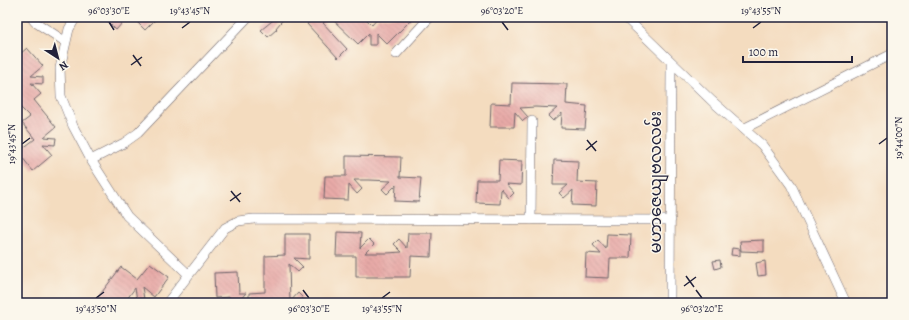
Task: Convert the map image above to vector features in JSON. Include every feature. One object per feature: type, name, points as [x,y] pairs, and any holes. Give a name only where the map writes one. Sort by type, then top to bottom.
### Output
[{"type":"street","points":[[31,17],[35,22],[66,42]]},
{"type":"street","points":[[76,17],[69,29],[60,68],[61,96],[73,126],[91,160],[126,216],[188,274]]},
{"type":"street","points":[[91,160],[124,143],[138,132],[248,17]]},
{"type":"street","points":[[396,54],[430,17]]},
{"type":"street","points":[[625,17],[712,101],[745,128],[762,146],[791,185],[846,303]]},
{"type":"street","points":[[745,128],[892,54]]},
{"type":"street","name":"မဟာဇေယျဗလလမ်း","points":[[670,303],[671,62]]},
{"type":"street","points":[[531,220],[532,121]]},
{"type":"street","points":[[167,303],[225,228],[238,221],[254,219],[671,220]]},
{"type":"building","points":[[103,17],[118,17],[123,22],[116,30]]},
{"type":"building","points":[[143,17],[158,17],[145,30],[138,23]]},
{"type":"building","points":[[277,17],[285,17],[276,28],[277,29],[268,37],[261,30]]},
{"type":"building","points":[[315,17],[330,17],[323,23],[347,49],[338,58],[307,24]]},
{"type":"building","points":[[330,17],[364,17],[372,25],[379,17],[414,17],[387,44],[376,33],[376,45],[369,45],[369,33],[358,44]]},
{"type":"building","points":[[27,48],[43,66],[31,76],[43,77],[43,84],[31,83],[41,94],[34,100],[56,127],[44,137],[56,138],[55,145],[43,144],[52,155],[33,171],[18,152],[35,139],[22,123],[30,117],[17,104],[17,60],[21,56],[20,54]]},
{"type":"building","points":[[512,83],[567,84],[566,104],[587,106],[585,129],[561,128],[562,113],[553,121],[548,116],[557,108],[535,107],[520,108],[528,117],[523,121],[515,112],[514,127],[490,127],[491,103],[511,104]]},
{"type":"building","points":[[346,156],[401,157],[400,177],[421,178],[419,202],[395,201],[396,185],[387,194],[382,189],[391,181],[369,180],[354,180],[362,189],[357,194],[349,185],[348,200],[324,199],[325,176],[346,176]]},
{"type":"building","points":[[499,160],[522,161],[521,185],[506,184],[514,193],[509,198],[501,189],[500,204],[476,203],[477,180],[498,180]]},
{"type":"building","points":[[554,160],[578,161],[577,182],[597,183],[596,206],[572,205],[573,190],[564,198],[559,193],[568,185],[553,185]]},
{"type":"building","points":[[337,232],[361,233],[360,248],[369,239],[374,244],[365,253],[402,252],[394,244],[399,239],[407,248],[408,233],[432,233],[431,257],[411,256],[410,277],[356,277],[356,256],[336,256]]},
{"type":"building","points":[[285,234],[309,234],[309,259],[294,258],[303,267],[298,272],[289,264],[290,302],[298,293],[303,298],[298,303],[251,303],[249,301],[249,293],[265,292],[265,256],[285,255]]},
{"type":"building","points":[[607,234],[631,235],[630,258],[610,258],[609,278],[585,277],[586,253],[601,254],[593,245],[598,240],[606,249]]},
{"type":"building","points":[[764,240],[764,252],[741,251],[740,241]]},
{"type":"building","points":[[732,248],[740,249],[740,256],[731,255]]},
{"type":"building","points":[[720,260],[721,267],[715,269],[713,261]]},
{"type":"building","points":[[765,261],[766,275],[758,276],[756,263]]},
{"type":"building","points":[[150,263],[169,277],[154,297],[142,287],[144,299],[137,300],[135,288],[124,303],[100,303],[96,300],[121,267],[137,279]]},
{"type":"building","points":[[238,272],[239,293],[246,293],[237,303],[225,303],[230,297],[215,298],[214,273]]}]
